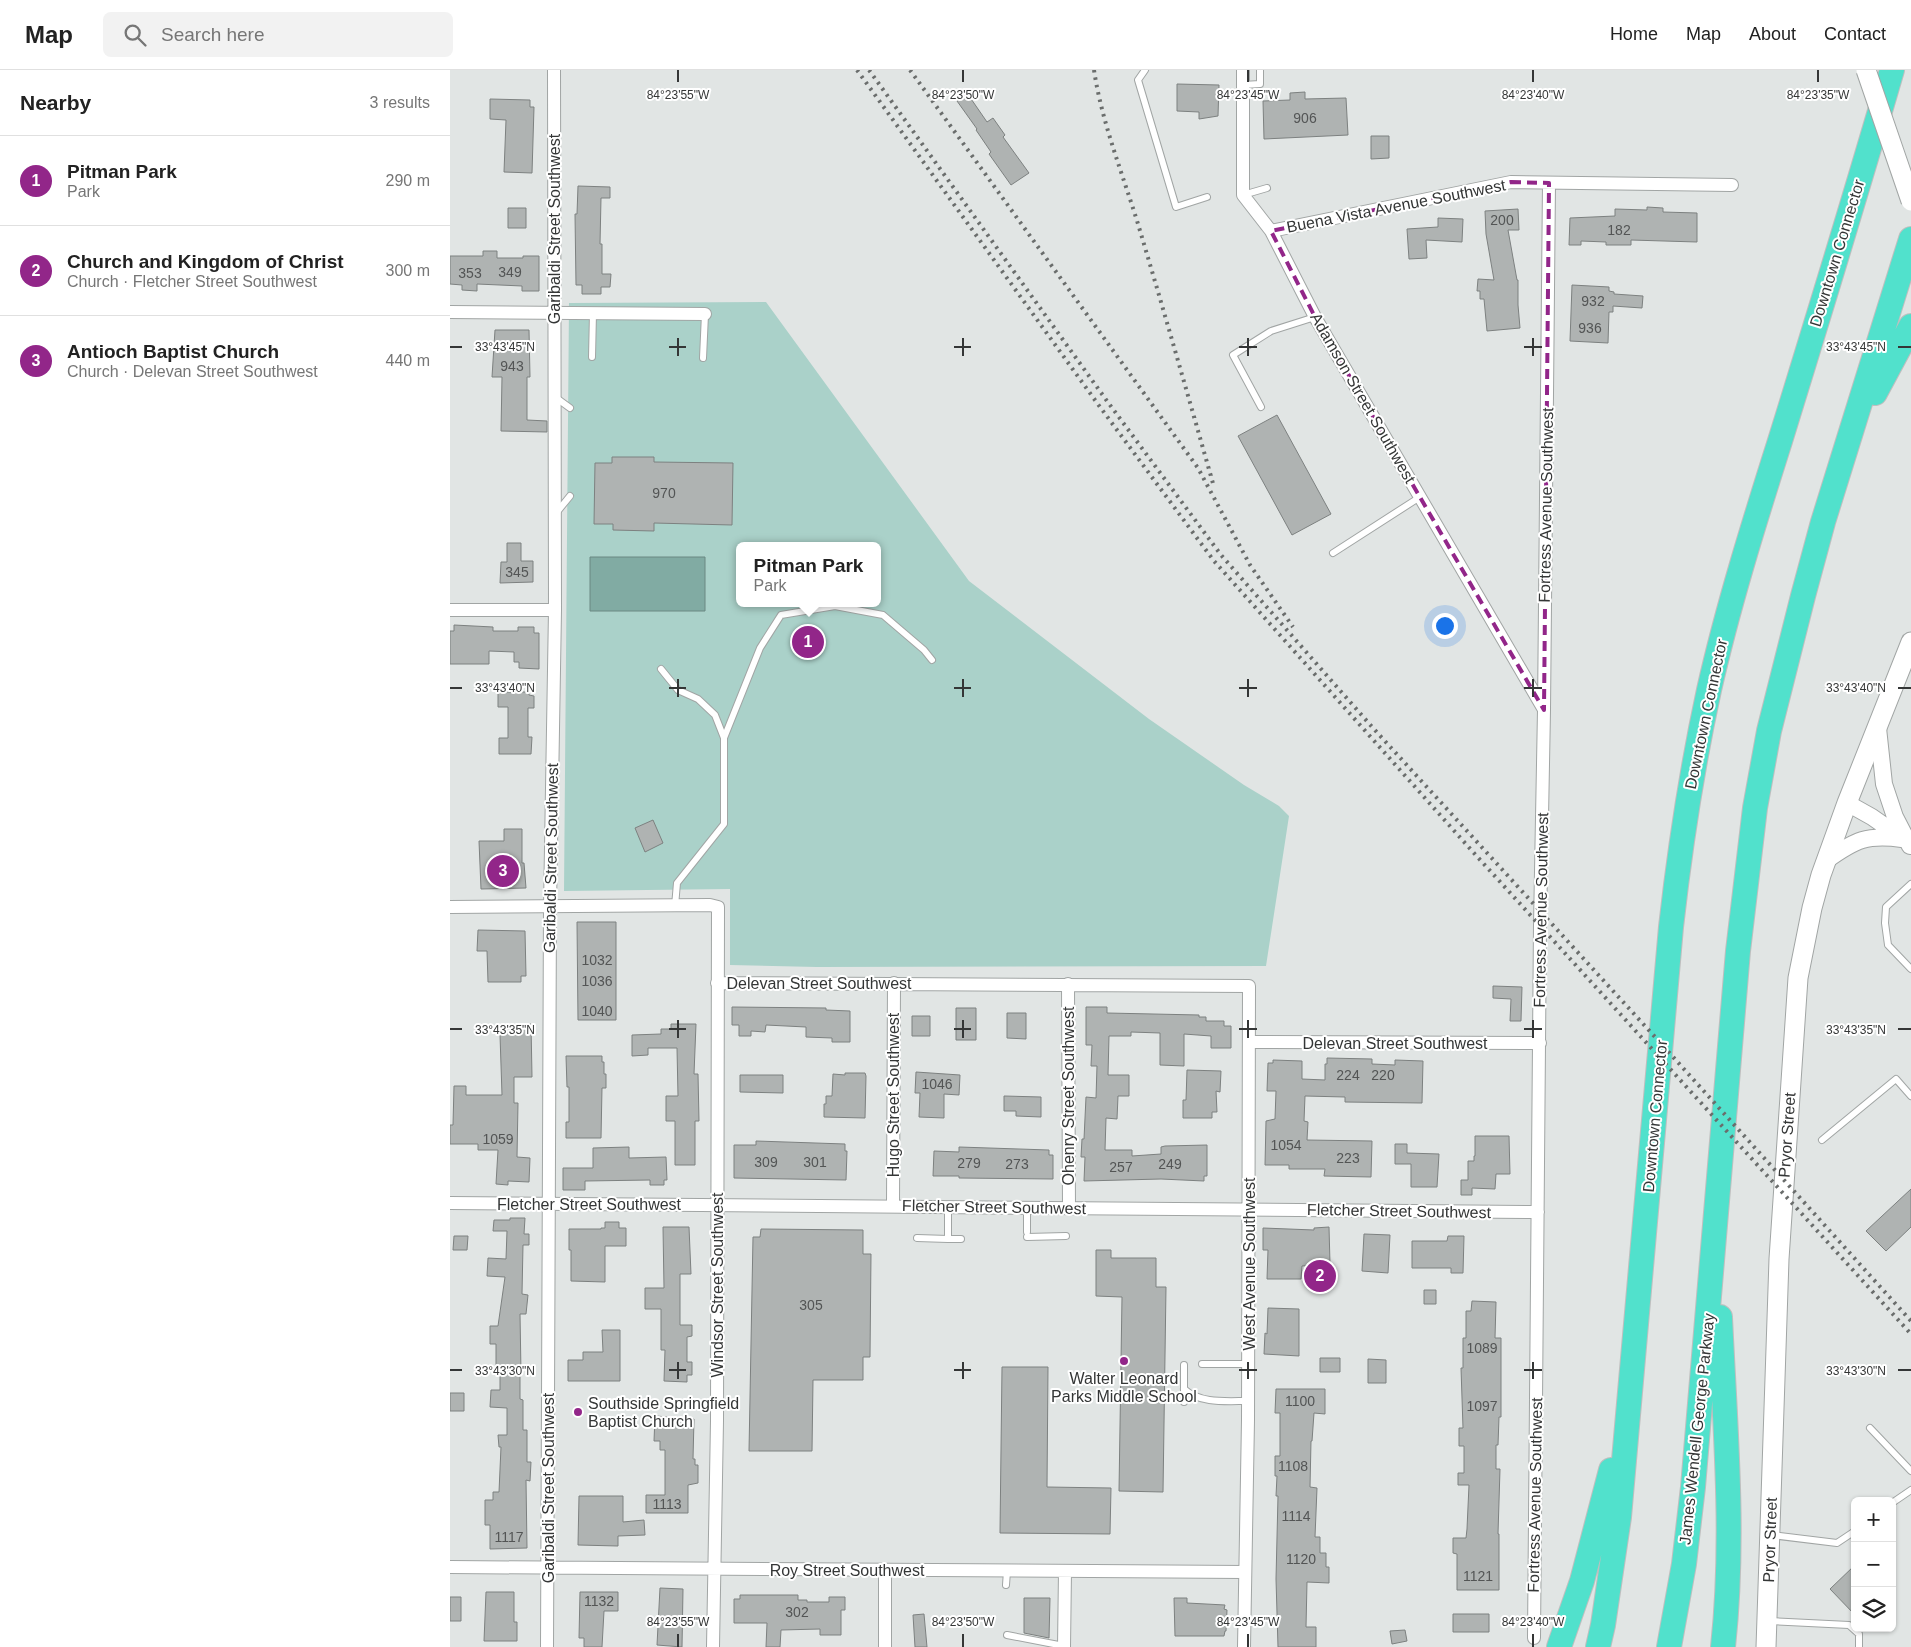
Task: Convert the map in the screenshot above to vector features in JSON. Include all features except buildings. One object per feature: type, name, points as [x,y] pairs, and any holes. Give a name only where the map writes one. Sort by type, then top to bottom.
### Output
[{"type":"highway","name":"Downtown Connector","points":[[1632,1380],[1671,927],[1679,858],[1709,688],[1738,576],[1892,70]]},
{"type":"highway","points":[[1723,1647],[1726,1623],[1728,1522],[1717,1210],[1738,951],[1755,808],[1784,664],[1823,522],[1911,239]]},
{"type":"highway","points":[[1849,441],[1911,326]]},
{"type":"highway","name":"James Wendell George Parkway","points":[[1669,1647],[1684,1564],[1693,1487],[1717,1210]]},
{"type":"highway","points":[[1559,1647],[1582,1581],[1598,1524],[1632,1380]]},
{"type":"highway","points":[[1598,1647],[1619,1517],[1632,1380]]},
{"type":"main road","points":[[1866,70],[1911,201]]},
{"type":"main road","name":"Pryor Street","points":[[1766,1647],[1779,1259],[1794,1018],[1804,943],[1812,908],[1847,803],[1911,642]]},
{"type":"street","name":"Garibaldi Street Southwest","points":[[547,1647],[550,907],[555,610],[554,70]]},
{"type":"street","points":[[1243,70],[1243,195]]},
{"type":"street","name":"Buena Vista Avenue Southwest","points":[[1271,231],[1511,182],[1732,185]]},
{"type":"street","name":"Fortress Avenue Southwest","points":[[1534,1638],[1549,183]]},
{"type":"street","name":"Adamson Street Southwest","points":[[1243,195],[1271,231],[1315,317],[1544,710]]},
{"type":"street","points":[[450,312],[705,314]]},
{"type":"street","points":[[450,610],[555,610]]},
{"type":"street","points":[[1878,728],[1884,784],[1895,817],[1908,844]]},
{"type":"street","points":[[1847,803],[1872,817],[1908,844]]},
{"type":"street","points":[[1827,860],[1848,845],[1867,838],[1887,836],[1908,844]]},
{"type":"street","name":"Delevan Street Southwest","points":[[450,906],[718,907],[718,983],[1175,985]]},
{"type":"street","name":"Windsor Street Southwest","points":[[713,1647],[718,1421],[718,983]]},
{"type":"street","name":"Hugo Street Southwest","points":[[892,1206],[894,983]]},
{"type":"street","name":"Ohenry Street Southwest","points":[[1068,984],[1069,1208]]},
{"type":"street","name":"West Avenue Southwest","points":[[1175,985],[1250,986],[1248,1401],[1244,1647]]},
{"type":"street","name":"Delevan Street Southwest","points":[[1249,1042],[1540,1043]]},
{"type":"street","name":"Fletcher Street Southwest","points":[[450,1203],[1538,1212]]},
{"type":"street","name":"Roy Street Southwest","points":[[450,1567],[1244,1572]]},
{"type":"street","points":[[885,1571],[885,1647]]},
{"type":"street","points":[[1064,1646],[1065,1571]]},
{"type":"lane","points":[[1145,70],[1138,80],[1176,207],[1207,197]]},
{"type":"lane","points":[[1243,85],[1260,84],[1260,70]]},
{"type":"lane","points":[[1243,195],[1266,188]]},
{"type":"lane","points":[[592,357],[593,313]]},
{"type":"lane","points":[[704,358],[705,314]]},
{"type":"lane","points":[[1260,407],[1233,355],[1271,332],[1315,317]]},
{"type":"lane","points":[[554,396],[570,408]]},
{"type":"lane","points":[[554,515],[570,496]]},
{"type":"lane","points":[[1333,553],[1420,497]]},
{"type":"lane","points":[[724,738],[760,648],[781,615],[829,607]]},
{"type":"lane","points":[[840,607],[883,615],[924,650],[932,660]]},
{"type":"lane","points":[[661,669],[678,690],[698,699],[715,715],[724,738],[724,824],[677,883],[675,906]]},
{"type":"lane","points":[[1911,884],[1886,907],[1885,923],[1888,945],[1911,969]]},
{"type":"lane","points":[[1822,1140],[1896,1079],[1911,1096]]},
{"type":"lane","points":[[948,1207],[948,1239]]},
{"type":"lane","points":[[1027,1208],[1027,1234],[1066,1236]]},
{"type":"lane","points":[[916,1238],[961,1239]]},
{"type":"lane","points":[[1202,1364],[1248,1364]]},
{"type":"lane","points":[[1184,1365],[1184,1402]]},
{"type":"lane","points":[[1184,1388],[1190,1394],[1204,1400],[1248,1401]]},
{"type":"lane","points":[[1870,1428],[1911,1471]]},
{"type":"lane","points":[[1896,1500],[1911,1490]]},
{"type":"lane","points":[[1770,1535],[1837,1543],[1851,1533]]},
{"type":"lane","points":[[1006,1585],[1007,1571]]},
{"type":"lane","points":[[1767,1621],[1849,1625],[1859,1634],[1859,1647]]},
{"type":"lane","points":[[1007,1635],[1064,1646]]},
{"type":"highlighted area","points":[[1511,182],[1549,183],[1544,710],[1420,497],[1315,317],[1271,231]]},
{"type":"shaded area","points":[[766,302],[969,581],[1149,719],[1244,785],[1279,806],[1289,816],[1266,966],[817,967],[730,965],[730,889],[564,891],[569,303]]},
{"type":"shaded area","points":[[590,557],[705,557],[705,611],[590,611]]},
{"type":"railway","points":[[857,70],[1100,407],[1214,561],[1473,852],[1911,1334]]},
{"type":"railway","points":[[869,70],[1107,401],[1221,555],[1373,728],[1911,1321]]},
{"type":"railway","points":[[910,70],[1198,468],[1250,565],[1293,627]]},
{"type":"railway","points":[[1094,70],[1107,128],[1138,224],[1214,487]]},
{"type":"place","name":"Pitman Park","points":[[808,642]]},
{"type":"place","name":"Antioch Baptist Church","points":[[503,871]]},
{"type":"place","name":"Church and Kingdom of Christ","points":[[1320,1276]]},
{"type":"place","name":"Walter Leonard Parks Middle School","points":[[1124,1361]]},
{"type":"place","name":"Southside Springfield Baptist Church","points":[[578,1412]]}]
